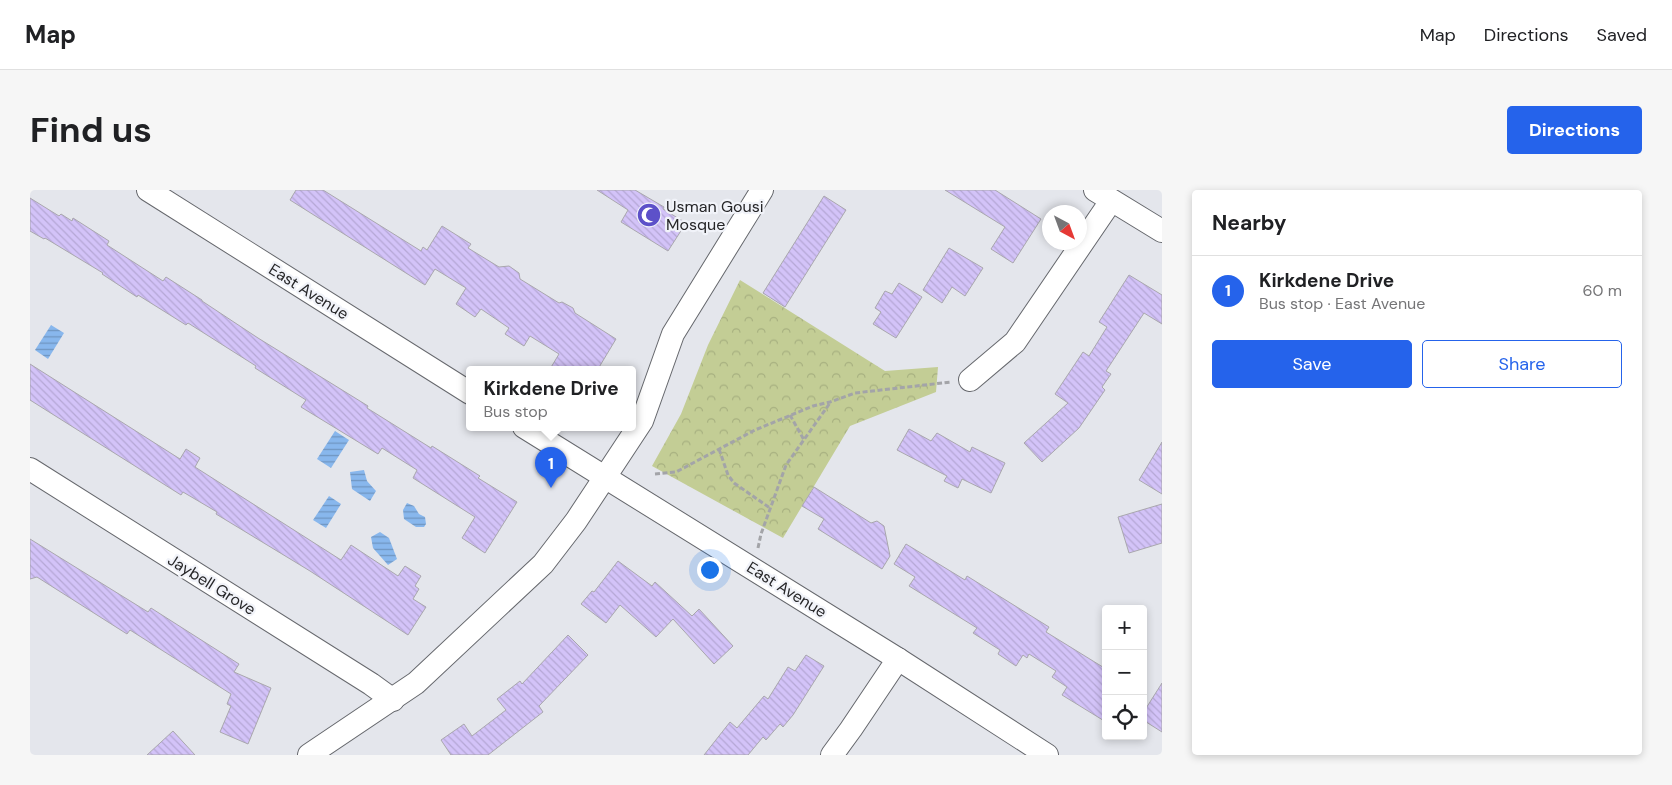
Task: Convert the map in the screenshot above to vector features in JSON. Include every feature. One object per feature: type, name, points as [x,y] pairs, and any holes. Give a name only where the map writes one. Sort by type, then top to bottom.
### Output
[{"type":"street","name":"East Avenue","points":[[148,190],[466,390]]},
{"type":"street","points":[[636,430],[642,421],[673,334],[762,190]]},
{"type":"street","points":[[970,380],[1015,342],[1103,195],[1162,231]]},
{"type":"street","name":"East Avenue","points":[[530,431],[898,659],[1047,755]]},
{"type":"street","points":[[309,755],[416,683],[543,564],[576,520],[636,431]]},
{"type":"street","name":"Jaybell Grove","points":[[30,469],[363,679],[393,700]]},
{"type":"street","points":[[832,755],[898,659]]},
{"type":"path","points":[[654,474],[676,472],[755,430],[813,406],[854,393],[970,380]]},
{"type":"path","points":[[761,534],[786,465],[830,402]]},
{"type":"path","points":[[790,415],[804,440]]},
{"type":"path","points":[[719,449],[728,475],[734,484],[770,508]]},
{"type":"green space","points":[[740,280],[885,371],[938,367],[936,392],[850,426],[783,538],[652,466],[681,414],[708,345]]},
{"type":"water","points":[[51,325],[64,333],[48,359],[35,350]]},
{"type":"water","points":[[335,431],[349,440],[331,468],[317,459]]},
{"type":"water","points":[[364,470],[367,481],[376,491],[370,501],[352,489],[350,472]]},
{"type":"water","points":[[329,496],[341,504],[326,528],[313,520]]},
{"type":"water","points":[[407,503],[414,506],[419,514],[425,517],[426,524],[424,527],[416,527],[404,519],[403,510]]},
{"type":"water","points":[[380,532],[389,538],[397,559],[388,565],[373,548],[371,537]]},
{"type":"building","points":[[296,190],[323,190],[421,251],[423,247],[427,250],[442,226],[471,244],[468,248],[499,267],[509,266],[519,273],[520,279],[559,303],[562,302],[573,308],[575,313],[616,339],[600,366],[552,366],[559,354],[530,336],[524,346],[505,334],[509,328],[481,309],[475,317],[456,304],[466,288],[435,269],[425,285],[290,200]]},
{"type":"building","name":"Usman Gousi Mosque","points":[[597,190],[635,190],[686,223],[668,251],[621,222],[628,210]]},
{"type":"building","points":[[945,190],[995,190],[1041,219],[1013,263],[991,249],[1005,227]]},
{"type":"building","points":[[824,196],[846,210],[785,307],[763,293]]},
{"type":"building","points":[[30,198],[59,216],[61,214],[72,221],[73,218],[109,241],[107,245],[163,281],[166,277],[258,338],[368,406],[367,408],[480,476],[478,478],[517,502],[485,553],[462,538],[475,517],[413,478],[417,470],[382,448],[378,454],[301,407],[306,400],[255,368],[256,366],[188,323],[186,325],[138,295],[137,297],[103,273],[30,231]]},
{"type":"building","points":[[949,248],[983,268],[965,296],[952,287],[942,303],[923,290]]},
{"type":"building","points":[[1129,275],[1162,295],[1162,324],[1144,313],[1106,371],[1111,374],[1102,387],[1105,390],[1079,428],[1042,462],[1024,443],[1068,403],[1055,394],[1083,352],[1089,356],[1107,327],[1099,322]]},
{"type":"building","points":[[899,283],[922,297],[896,338],[873,324],[881,312],[875,308],[885,291],[892,294]]},
{"type":"building","points":[[30,364],[180,459],[186,449],[200,458],[195,467],[341,560],[351,545],[398,576],[405,566],[421,576],[415,586],[419,589],[413,599],[426,607],[408,635],[310,571],[216,514],[217,512],[183,492],[181,495],[30,400]]},
{"type":"building","points":[[909,429],[931,441],[937,433],[970,452],[972,447],[1005,463],[991,493],[962,479],[958,488],[944,481],[947,476],[897,450]]},
{"type":"building","points":[[1162,442],[1162,494],[1139,480]]},
{"type":"building","points":[[814,487],[871,523],[877,521],[884,526],[890,556],[882,569],[818,529],[824,519],[802,506]]},
{"type":"building","points":[[1162,504],[1162,543],[1129,553],[1118,517]]},
{"type":"building","points":[[30,539],[148,612],[151,608],[239,664],[234,672],[271,688],[248,744],[220,732],[231,706],[227,704],[231,694],[130,630],[127,634],[37,577],[30,579]]},
{"type":"building","points":[[906,544],[965,580],[967,576],[1049,627],[1046,632],[1102,667],[1102,720],[1062,695],[1067,687],[1052,677],[1056,671],[1029,654],[1027,658],[1023,655],[1016,666],[998,654],[1000,650],[973,633],[977,628],[909,586],[915,577],[894,564]]},
{"type":"building","points":[[618,561],[652,586],[655,582],[692,616],[699,609],[733,646],[714,664],[673,619],[656,637],[620,605],[606,623],[581,604],[592,591],[594,592]]},
{"type":"building","points":[[568,635],[588,655],[539,706],[543,712],[488,755],[451,755],[441,740],[464,724],[472,736],[506,710],[497,699],[520,681],[522,684]]},
{"type":"building","points":[[806,655],[824,666],[793,715],[783,727],[780,724],[766,740],[763,737],[748,755],[704,755],[730,722],[737,728],[764,696],[768,699],[788,667],[795,671]]},
{"type":"building","points":[[1162,683],[1162,732],[1147,723],[1147,707]]},
{"type":"building","points":[[173,731],[195,755],[147,755]]},
{"type":"place","name":"Usman Gousi Mosque","points":[[649,215]]},
{"type":"place","name":"Kirkdene Drive","points":[[551,488]]}]
